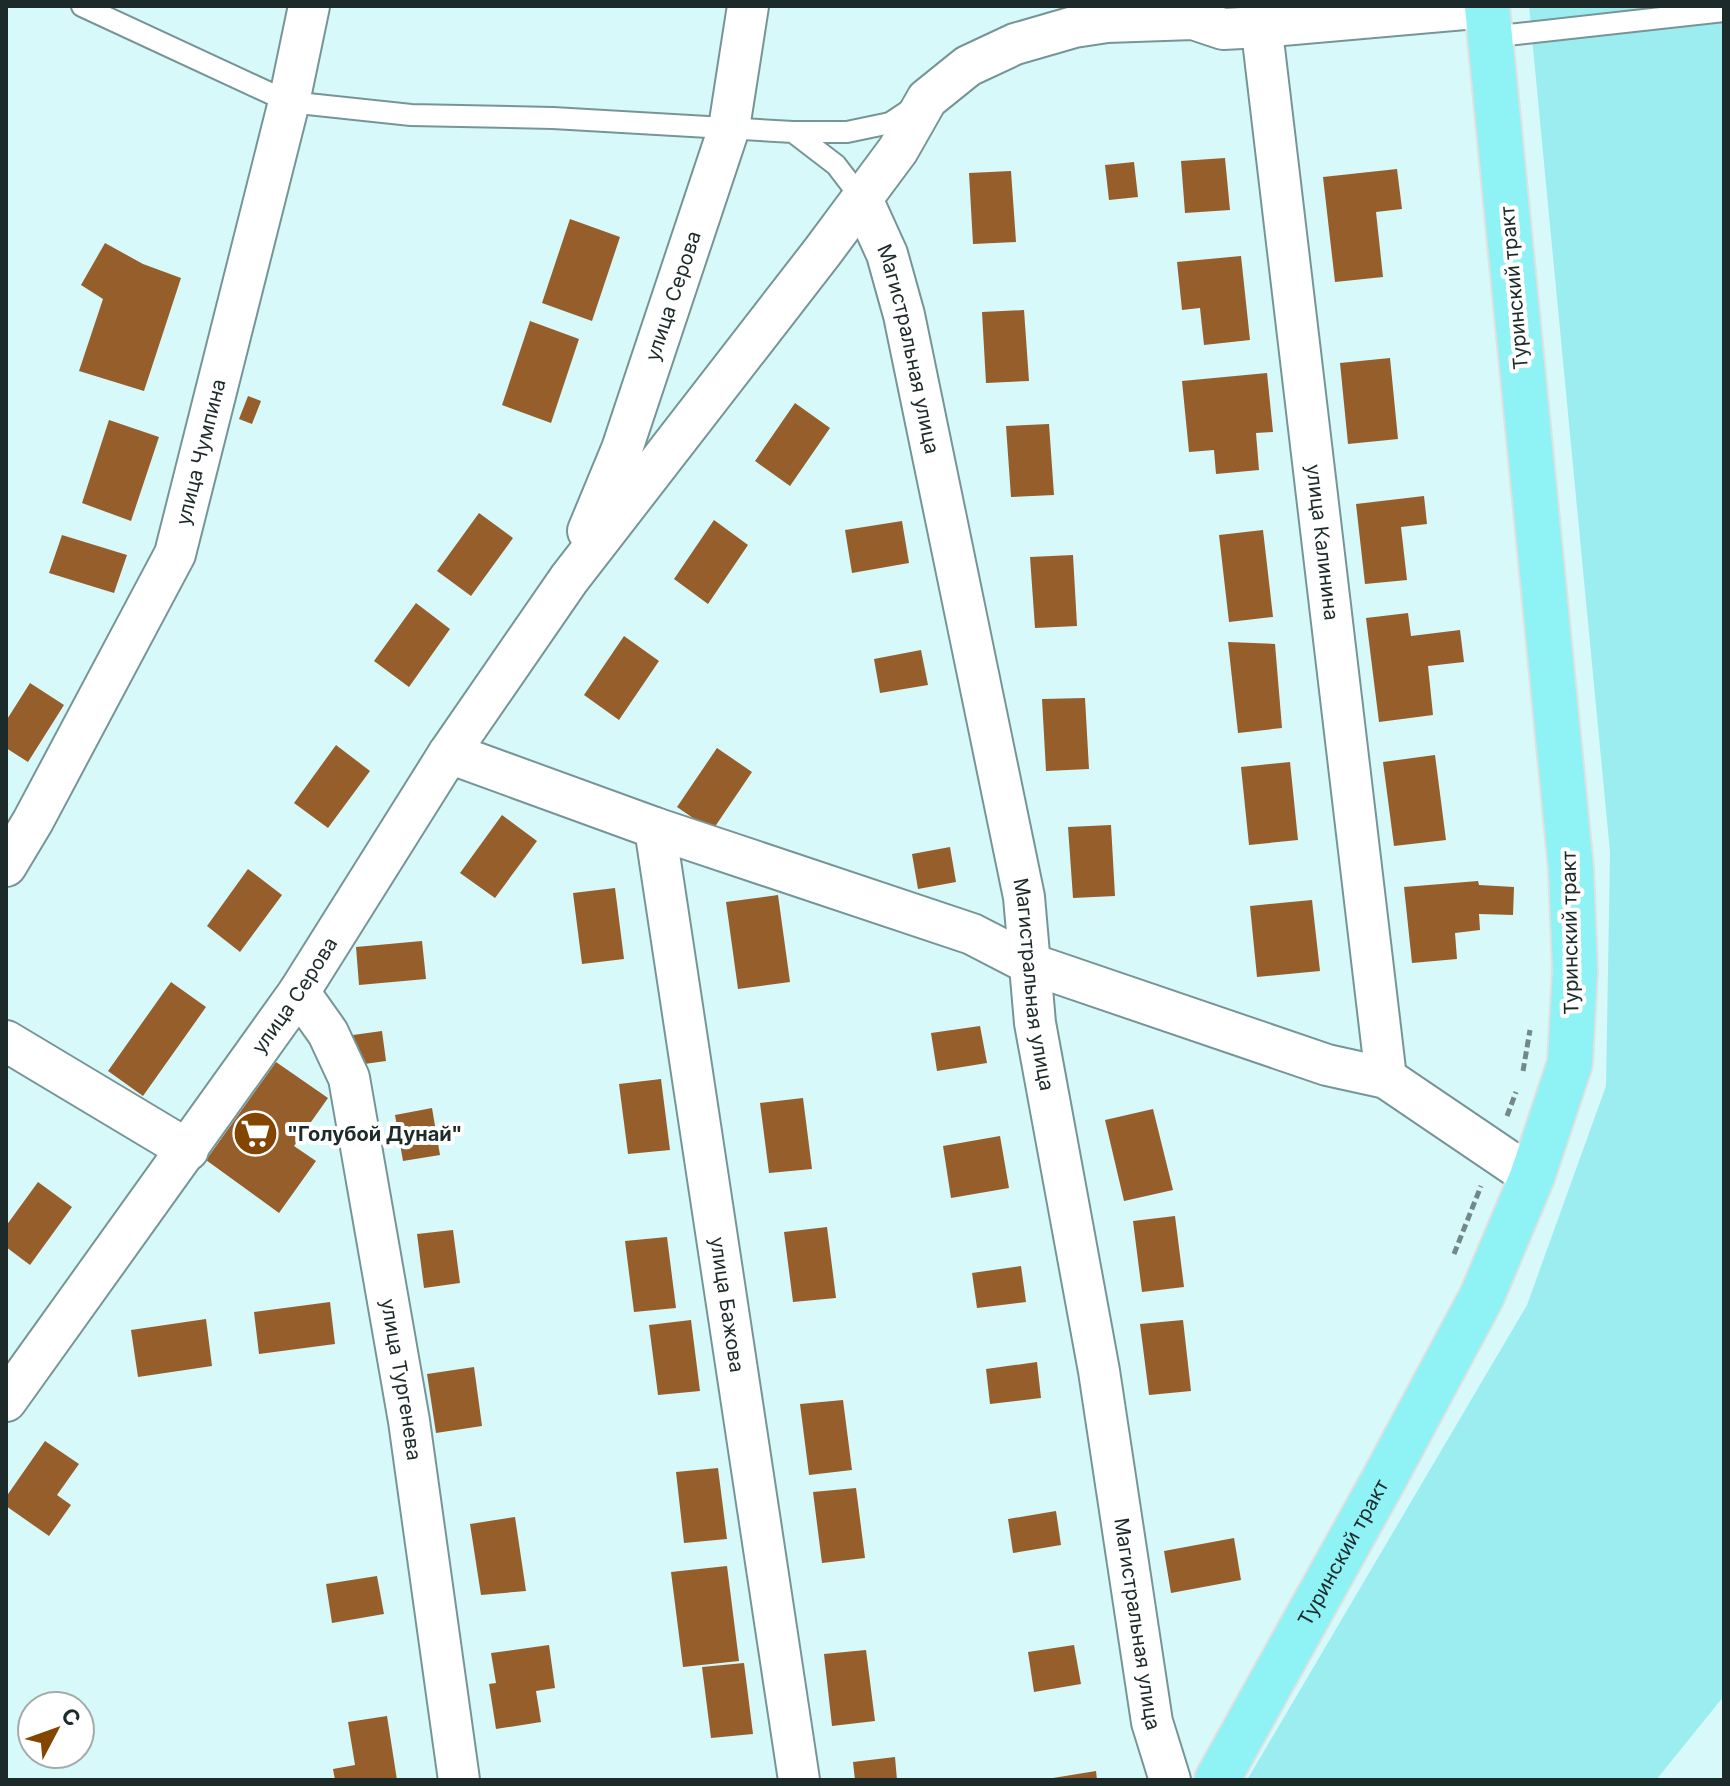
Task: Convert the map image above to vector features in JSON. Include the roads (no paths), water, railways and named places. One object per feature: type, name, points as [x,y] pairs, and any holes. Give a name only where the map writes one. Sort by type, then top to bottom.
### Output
[{"type":"main road","name":"Туринский тракт","points":[[1217,1780],[1482,1296],[1532,1177],[1570,1063],[1575,970],[1571,869],[1488,17]]},
{"type":"street","name":"улица Чумпина","points":[[6,866],[175,554],[289,102],[309,6]]},
{"type":"street","name":"улица Серова","points":[[569,579],[622,449],[729,128],[748,6]]},
{"type":"street","points":[[1107,22],[1161,6]]},
{"type":"street","points":[[927,99],[968,66],[1015,44],[1074,27],[1107,22],[1193,19],[1223,29],[1260,17],[1488,17]]},
{"type":"street","name":"улица Калинина","points":[[1260,17],[1386,1078]]},
{"type":"street","name":"улица Серова","points":[[6,1401],[299,992],[449,753],[569,579],[862,199],[898,150],[927,99]]},
{"type":"street","name":"Магистральная улица","points":[[862,199],[887,254],[904,315],[1024,897],[1035,1023],[1099,1371],[1152,1722],[1170,1780]]},
{"type":"street","points":[[449,753],[655,828],[972,934],[1028,963],[1327,1065],[1386,1078],[1532,1177]]},
{"type":"street","name":"улица Бажова","points":[[655,828],[799,1780]]},
{"type":"street","name":"улица Тургенева","points":[[299,992],[328,1033],[349,1078],[409,1421],[459,1780]]},
{"type":"street","points":[[6,1041],[188,1150]]},
{"type":"lane","points":[[82,6],[289,102],[411,115],[553,118],[793,132],[847,132],[890,123],[927,99]]},
{"type":"lane","points":[[1488,17],[1724,11]]},
{"type":"lane","points":[[793,132],[836,165],[862,199]]},
{"type":"place","name":"\"Голубой Дунай\"","points":[[256,1134]]}]
